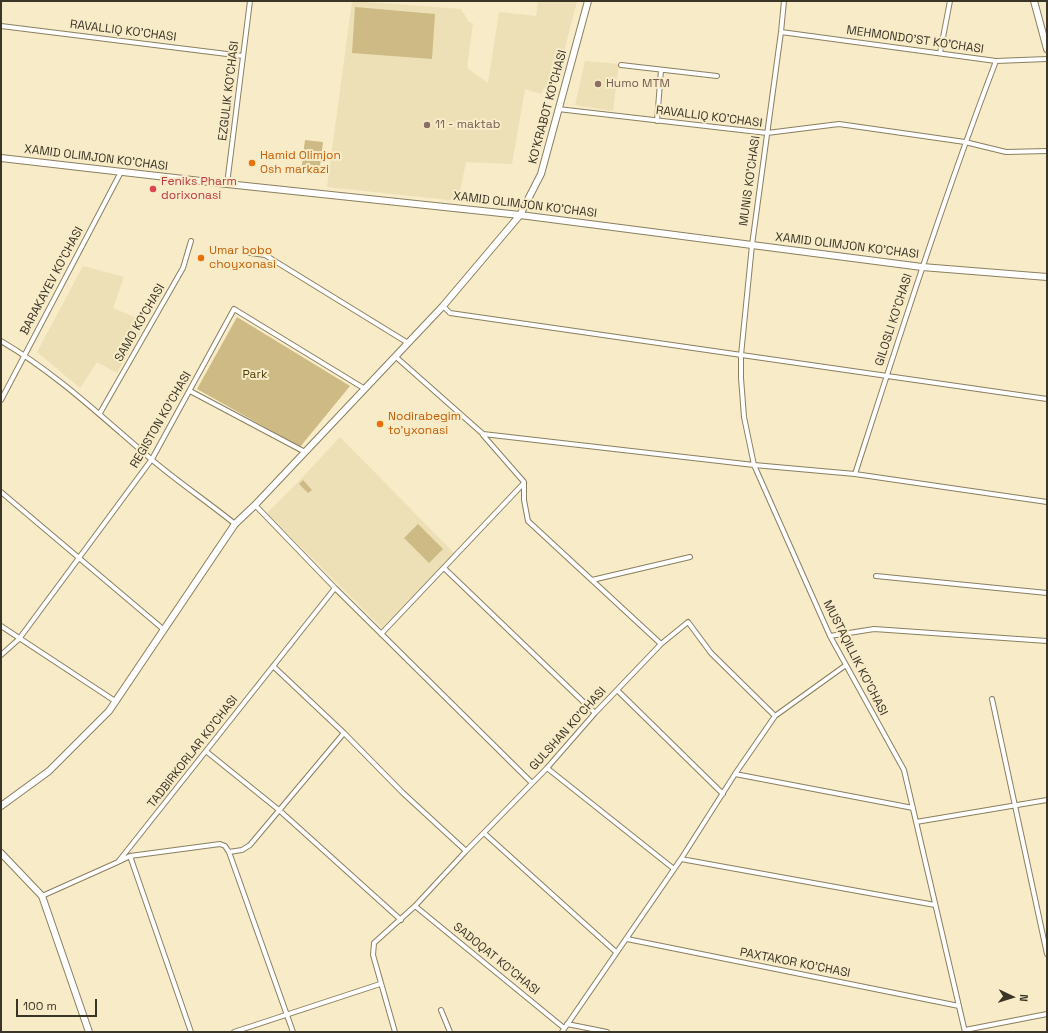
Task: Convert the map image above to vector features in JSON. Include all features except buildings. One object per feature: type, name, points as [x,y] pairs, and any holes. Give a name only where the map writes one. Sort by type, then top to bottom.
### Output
[{"type":"main road","name":"KO'KRABOT KO'CHASI","points":[[1,806],[49,771],[109,711],[236,524],[396,357],[520,215],[541,174],[588,1]]},
{"type":"main road","points":[[1034,1],[1047,49]]},
{"type":"main road","name":"XAMID OLIMJON KO'CHASI","points":[[1,158],[520,215],[922,267],[1047,277]]},
{"type":"main road","points":[[1,853],[42,896],[89,1032]]},
{"type":"street","name":"EZGULIK KO'CHASI","points":[[227,184],[250,1]]},
{"type":"street","name":"MUNIS KO'CHASI","points":[[752,246],[784,1]]},
{"type":"street","points":[[940,53],[950,1]]},
{"type":"street","name":"RAVALLIQ KO'CHASI","points":[[1,26],[243,56]]},
{"type":"street","name":"MEHMONDO'ST KO'CHASI","points":[[781,32],[996,61],[1047,59]]},
{"type":"street","name":"GILOSLI KO'CHASI","points":[[856,474],[922,267],[965,142],[996,61]]},
{"type":"street","points":[[621,65],[717,76]]},
{"type":"street","points":[[657,121],[661,70]]},
{"type":"street","name":"RAVALLIQ KO'CHASI","points":[[558,109],[767,133],[839,124],[965,142],[1006,152],[1047,151]]},
{"type":"street","name":"BARAKAYEV KO'CHASI","points":[[1,400],[121,172]]},
{"type":"street","name":"SAMO KO'CHASI","points":[[100,413],[183,268],[191,241]]},
{"type":"street","name":"MUSTAQILLIK KO'CHASI","points":[[752,246],[741,355],[741,378],[744,417],[754,464],[830,636],[904,770],[965,1031]]},
{"type":"street","points":[[244,252],[265,255],[408,343]]},
{"type":"street","points":[[442,306],[450,313],[1047,399]]},
{"type":"street","name":"REGISTON KO'CHASI","points":[[1,655],[19,638],[152,459],[234,309],[365,389]]},
{"type":"street","points":[[1,341],[25,355],[100,413],[152,459],[236,524]]},
{"type":"street","points":[[396,357],[483,434],[524,482],[524,500],[528,521],[661,644]]},
{"type":"street","points":[[190,391],[305,452]]},
{"type":"street","points":[[483,434],[856,474],[1047,502]]},
{"type":"street","points":[[381,634],[524,482]]},
{"type":"street","points":[[1,492],[163,630]]},
{"type":"street","points":[[255,505],[335,588],[532,783]]},
{"type":"street","points":[[592,580],[690,557]]},
{"type":"street","points":[[444,568],[596,713]]},
{"type":"street","points":[[876,576],[1047,594]]},
{"type":"street","name":"TADBIRKORLAR KO'CHASI","points":[[42,896],[118,862],[207,752],[335,588]]},
{"type":"street","name":"GULSHAN KO'CHASI","points":[[380,984],[373,955],[374,943],[415,906],[547,768],[617,690],[661,644],[688,622],[711,653],[775,716]]},
{"type":"street","points":[[1,626],[115,702]]},
{"type":"street","points":[[830,636],[874,629],[1047,642]]},
{"type":"street","points":[[607,1032],[564,1028],[681,859],[735,774],[775,716],[846,664]]},
{"type":"street","points":[[274,666],[344,733],[403,793],[466,851]]},
{"type":"street","points":[[617,690],[723,794]]},
{"type":"street","points":[[992,699],[1047,954]]},
{"type":"street","points":[[229,852],[242,850],[250,845],[344,733]]},
{"type":"street","points":[[207,752],[280,810],[401,920]]},
{"type":"street","points":[[547,768],[674,869]]},
{"type":"street","points":[[735,774],[913,808]]},
{"type":"street","points":[[916,822],[1047,800]]},
{"type":"street","points":[[484,833],[616,952]]},
{"type":"street","points":[[118,862],[130,856],[220,844],[225,846],[229,852],[293,1032]]},
{"type":"street","points":[[130,856],[191,1032]]},
{"type":"street","points":[[681,859],[935,904]]},
{"type":"street","name":"SADOQAT KO'CHASI","points":[[415,906],[564,1028]]},
{"type":"street","name":"PAXTAKOR KO'CHASI","points":[[626,939],[959,1006]]},
{"type":"street","points":[[234,1032],[380,984],[395,1032]]},
{"type":"street","points":[[441,1010],[450,1032]]},
{"type":"street","points":[[965,1031],[1047,1014]]},
{"type":"shaded area","name":"11 - maktab","points":[[352,1],[461,9],[469,22],[473,23],[467,68],[488,83],[499,12],[536,16],[538,1],[577,1],[554,91],[544,88],[541,94],[525,89],[512,164],[466,162],[458,201],[327,187]]},
{"type":"shaded area","name":"Humo MTM","points":[[585,61],[619,64],[613,111],[575,105]]},
{"type":"shaded area","points":[[83,266],[124,277],[113,308],[146,322],[117,373],[97,362],[80,388],[37,352]]},
{"type":"shaded area","points":[[340,437],[454,553],[382,628],[267,513]]},
{"type":"green space","points":[[355,7],[435,14],[432,59],[352,53]]},
{"type":"green space","points":[[305,140],[323,142],[319,174],[301,173]]},
{"type":"green space","name":"Park","points":[[237,317],[350,386],[300,447],[197,389]]},
{"type":"green space","points":[[303,480],[312,490],[308,493],[299,484]]},
{"type":"green space","points":[[418,524],[443,549],[429,563],[404,538]]},
{"type":"place","name":"Humo MTM","points":[[598,84]]},
{"type":"place","name":"11 - maktab","points":[[427,125]]},
{"type":"place","name":"Hamid Olimjon Osh markazi","points":[[252,163]]},
{"type":"place","name":"Feniks Pharm dorixonasi","points":[[153,189]]},
{"type":"place","name":"Umar bobo choyxonasi","points":[[201,258]]},
{"type":"place","name":"Nodirabegim to'yxonasi","points":[[380,424]]}]
